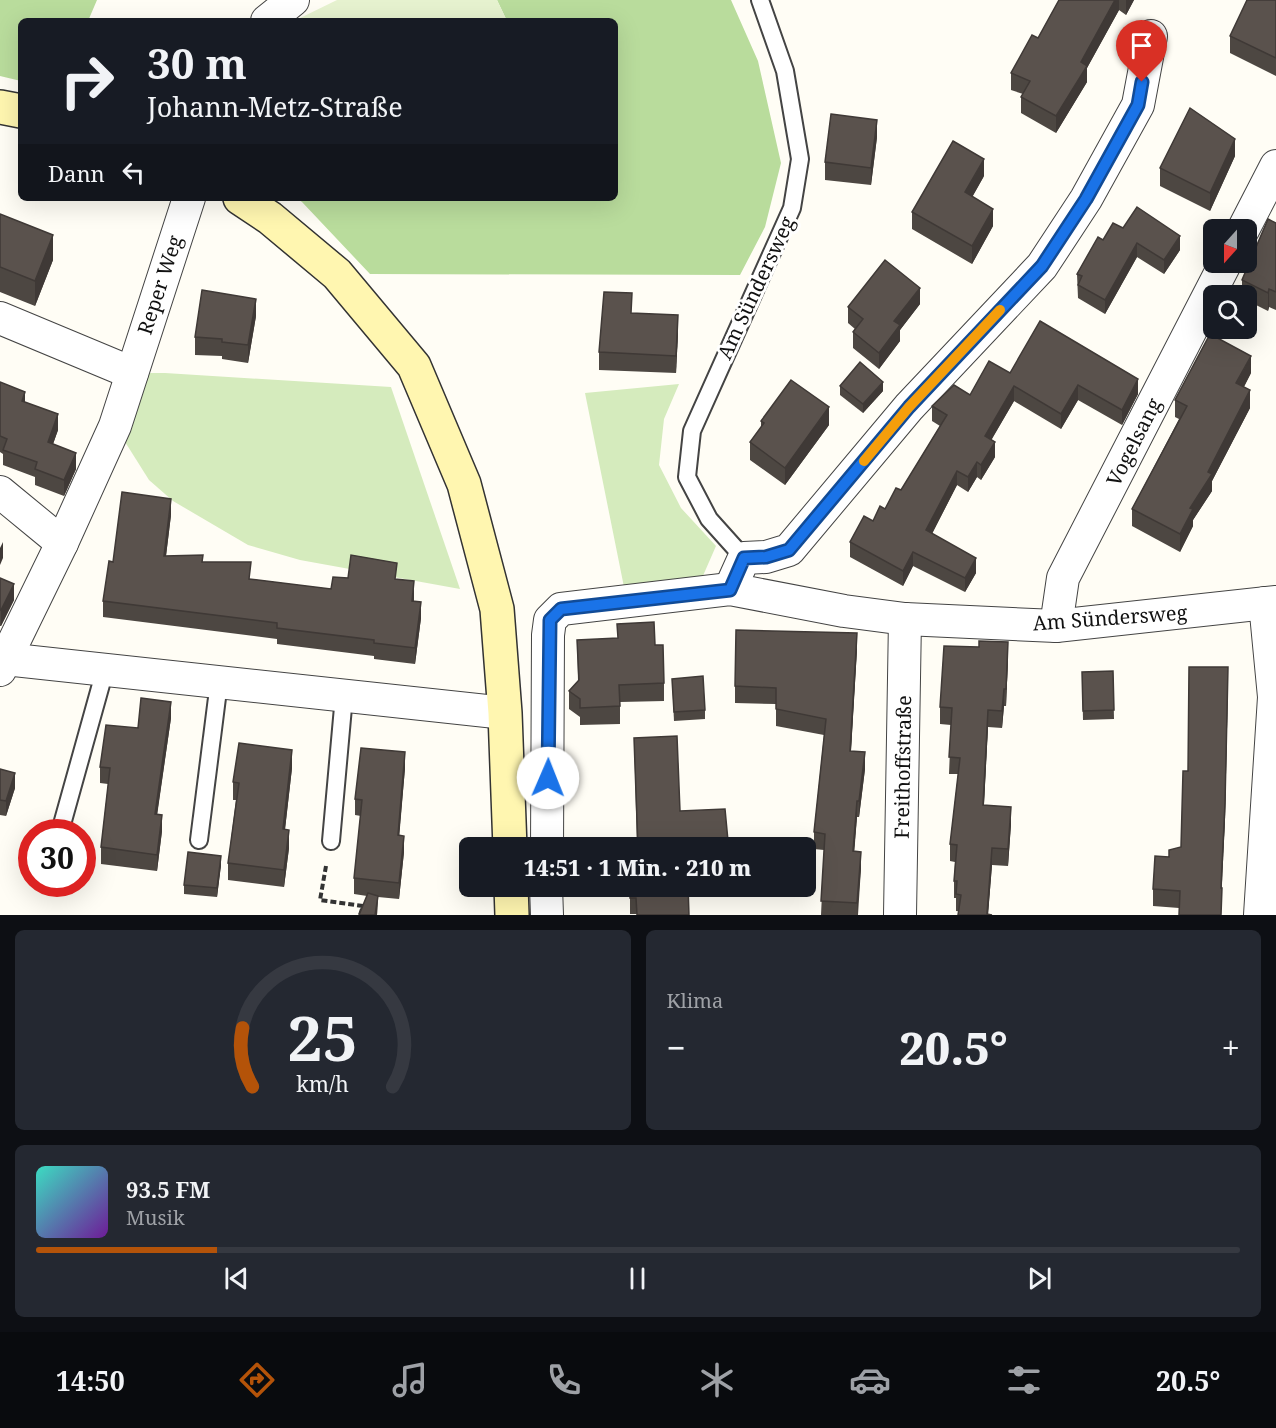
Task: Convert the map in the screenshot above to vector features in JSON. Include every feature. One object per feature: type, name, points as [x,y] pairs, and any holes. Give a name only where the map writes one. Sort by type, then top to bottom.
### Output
[{"type":"main road","points":[[0,107],[18,110]]},
{"type":"main road","points":[[244,201],[270,218],[337,274],[414,366],[464,484],[497,609],[505,713],[510,837]]},
{"type":"main road","points":[[511,897],[512,915]]},
{"type":"street","points":[[271,18],[292,0]]},
{"type":"street","points":[[730,590],[744,558],[766,557],[789,550],[909,407],[1042,266],[1086,199],[1138,105],[1151,36]]},
{"type":"street","points":[[1249,219],[1276,166]]},
{"type":"street","name":"Reper Weg","points":[[3,664],[62,543],[115,426],[188,201]]},
{"type":"street","name":"Vogelsang","points":[[1056,626],[1064,578],[1220,273]]},
{"type":"street","points":[[0,318],[132,373]]},
{"type":"street","points":[[0,492],[62,543]]},
{"type":"street","name":"Am Sündersweg","points":[[547,837],[550,620],[561,609],[730,590],[844,611],[905,619],[1056,626],[1271,603]]},
{"type":"street","points":[[1260,915],[1274,697],[1271,603]]},
{"type":"street","name":"Freithoffstraße","points":[[900,915],[905,619]]},
{"type":"street","points":[[3,664],[105,670],[505,713]]},
{"type":"street","points":[[546,897],[547,915]]},
{"type":"lane","name":"Am Sündersweg","points":[[744,558],[709,519],[687,477],[692,431],[792,208],[800,159],[785,71],[760,0]]},
{"type":"lane","points":[[64,819],[105,670]]},
{"type":"lane","points":[[200,840],[219,682]]},
{"type":"lane","points":[[331,841],[344,696]]},
{"type":"path","points":[[331,841],[320,900],[363,906],[360,915]]},
{"type":"green space","points":[[0,0],[97,0],[89,18],[18,18],[18,80],[0,76]]},
{"type":"green space","points":[[337,0],[497,0],[506,18],[300,18]]},
{"type":"green space","points":[[497,0],[731,0],[758,61],[781,163],[765,227],[740,275],[370,274],[300,201],[618,201],[618,18],[506,18]]},
{"type":"green space","points":[[132,373],[391,387],[460,589],[300,560],[248,545],[173,501],[149,480],[115,426]]},
{"type":"green space","points":[[679,384],[664,419],[659,465],[681,508],[716,546],[702,578],[624,587],[585,393]]},
{"type":"building","points":[[1059,0],[1115,0],[1081,62],[1087,66],[1056,116],[1021,97],[1030,81],[1011,73],[1032,35],[1038,38]]},
{"type":"building","points":[[1247,0],[1276,0],[1276,58],[1230,36]]},
{"type":"building","points":[[1190,108],[1235,139],[1210,193],[1160,168]]},
{"type":"building","points":[[831,114],[877,120],[871,168],[825,162]]},
{"type":"building","points":[[953,141],[984,159],[965,192],[993,209],[972,246],[912,212]]},
{"type":"building","points":[[1137,207],[1180,236],[1164,260],[1137,243],[1105,300],[1078,285],[1082,276],[1077,274],[1098,237],[1103,240],[1113,223],[1123,228]]},
{"type":"building","points":[[0,214],[53,235],[35,281],[0,267]]},
{"type":"building","points":[[1268,219],[1276,223],[1276,292],[1269,289],[1268,293],[1257,288],[1257,285],[1242,280],[1245,273],[1257,273],[1257,245]]},
{"type":"building","points":[[885,260],[920,288],[894,321],[900,325],[879,353],[853,332],[863,319],[848,307]]},
{"type":"building","points":[[202,290],[256,299],[248,345],[222,342],[222,339],[195,337]]},
{"type":"building","points":[[604,292],[632,293],[631,313],[678,315],[676,356],[599,352]]},
{"type":"building","points":[[1040,321],[1138,379],[1122,410],[1078,385],[1061,414],[1014,386],[985,436],[995,442],[981,465],[977,462],[968,477],[957,471],[926,530],[976,558],[965,578],[913,552],[903,571],[850,542],[864,516],[873,521],[880,506],[885,509],[896,488],[901,490],[947,415],[932,406],[954,385],[970,395],[989,361],[1010,373]]},
{"type":"building","points":[[1207,339],[1219,339],[1251,356],[1236,383],[1250,390],[1208,472],[1212,474],[1190,508],[1193,509],[1180,534],[1132,509],[1187,406],[1175,400]]},
{"type":"building","points":[[860,362],[883,382],[863,404],[840,386]]},
{"type":"building","points":[[791,380],[829,407],[785,468],[750,442],[764,423],[761,421]]},
{"type":"building","points":[[0,382],[25,392],[22,401],[58,414],[48,442],[76,453],[64,480],[35,469],[37,462],[3,450],[7,439],[0,436]]},
{"type":"building","points":[[122,492],[171,499],[164,556],[203,555],[202,562],[251,562],[249,579],[331,589],[333,577],[348,578],[351,555],[397,563],[395,579],[414,581],[412,601],[421,602],[415,648],[374,643],[374,640],[277,628],[277,623],[103,601],[109,561],[113,562]]},
{"type":"building","points":[[0,578],[14,584],[1,610],[0,610]]},
{"type":"building","points":[[654,622],[655,645],[663,645],[664,683],[619,685],[620,706],[580,708],[580,699],[569,691],[579,680],[577,640],[618,638],[617,624]]},
{"type":"building","points":[[736,630],[857,633],[850,751],[865,752],[859,801],[857,801],[853,851],[861,852],[857,903],[821,901],[825,834],[814,832],[826,719],[776,709],[776,688],[735,686]]},
{"type":"building","points":[[979,641],[1008,642],[1006,689],[1004,689],[1002,711],[988,710],[983,805],[1011,807],[1008,849],[992,848],[987,914],[992,915],[958,915],[961,895],[956,894],[957,881],[954,881],[957,845],[950,844],[960,758],[949,757],[952,708],[940,707],[944,646],[979,647]]},
{"type":"building","points":[[1189,667],[1228,667],[1221,915],[1179,915],[1180,891],[1153,889],[1155,856],[1169,857],[1169,850],[1181,847],[1183,771],[1188,771]]},
{"type":"building","points":[[1113,671],[1114,710],[1083,711],[1082,672]]},
{"type":"building","points":[[703,676],[705,710],[674,712],[672,679]]},
{"type":"building","points":[[141,698],[171,702],[155,814],[162,815],[157,855],[101,847],[110,768],[100,767],[106,725],[138,728]]},
{"type":"building","points":[[677,736],[680,811],[725,809],[728,837],[638,837],[634,738]]},
{"type":"building","points":[[239,743],[292,750],[283,829],[289,830],[284,870],[228,863],[239,783],[233,782]]},
{"type":"building","points":[[361,748],[405,752],[398,835],[404,836],[399,883],[354,878],[362,800],[355,799]]},
{"type":"building","points":[[0,769],[15,773],[6,801],[0,800]]},
{"type":"building","points":[[188,852],[221,856],[217,888],[184,885]]},
{"type":"building","points":[[368,893],[378,896],[375,915],[359,915]]},
{"type":"building","points":[[688,897],[689,915],[637,915],[636,898],[630,898]]},
{"type":"slow traffic","points":[[864,461],[909,407],[1000,310]]},
{"type":"route","points":[[548,778],[548,635],[550,620],[561,609],[730,590],[744,558],[766,557],[789,550],[909,407],[1042,266],[1086,199],[1138,105],[1142,82]]}]
